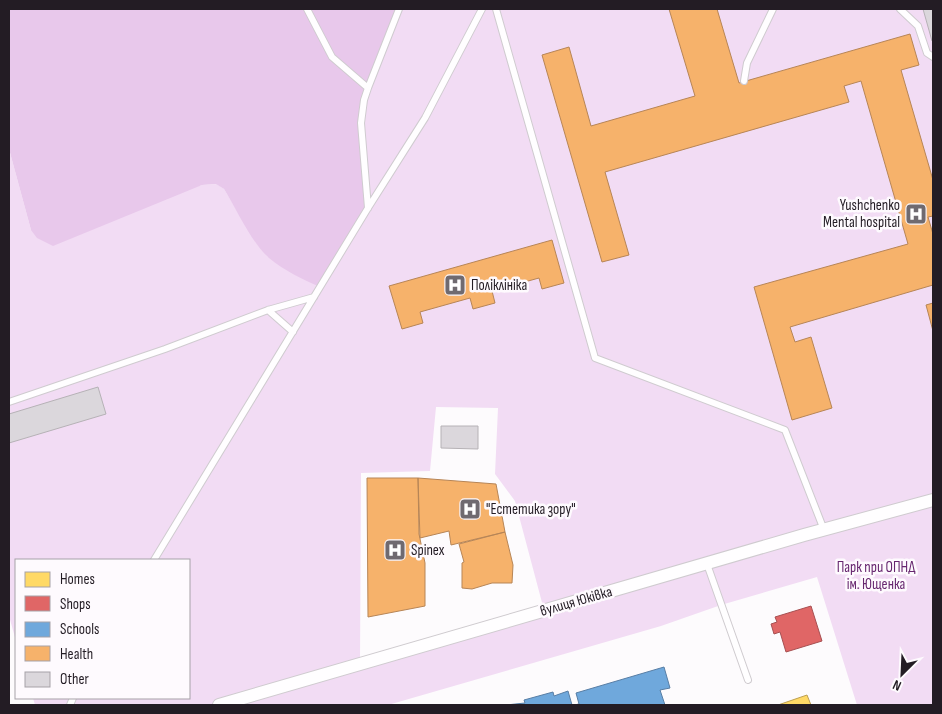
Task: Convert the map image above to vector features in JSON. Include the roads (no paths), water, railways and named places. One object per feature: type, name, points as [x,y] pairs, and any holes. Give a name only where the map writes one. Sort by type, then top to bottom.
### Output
[{"type":"street","name":"вулиця Юківка","points":[[219,705],[933,500]]},
{"type":"lane","points":[[307,9],[332,57],[368,88]]},
{"type":"lane","points":[[368,208],[362,123],[364,100],[400,9]]},
{"type":"lane","points":[[155,559],[368,208],[425,118],[482,9]]},
{"type":"lane","points":[[496,9],[595,358],[785,430],[824,530]]},
{"type":"lane","points":[[744,81],[747,63],[773,9]]},
{"type":"lane","points":[[900,9],[918,26],[926,52],[933,57]]},
{"type":"lane","points":[[9,402],[268,310],[314,297]]},
{"type":"lane","points":[[268,310],[293,332]]},
{"type":"lane","points":[[707,564],[748,680]]},
{"type":"place","name":"Yushchenko Mental hospital","points":[[916,214]]},
{"type":"place","name":"Поліклініка","points":[[455,285]]},
{"type":"place","name":"\"Естетика зору\"","points":[[470,509]]},
{"type":"place","name":"Spinex","points":[[395,550]]},
{"type":"park label","name":"Парк при ОПНД ім. Ющенка","points":[[876,576]]}]
